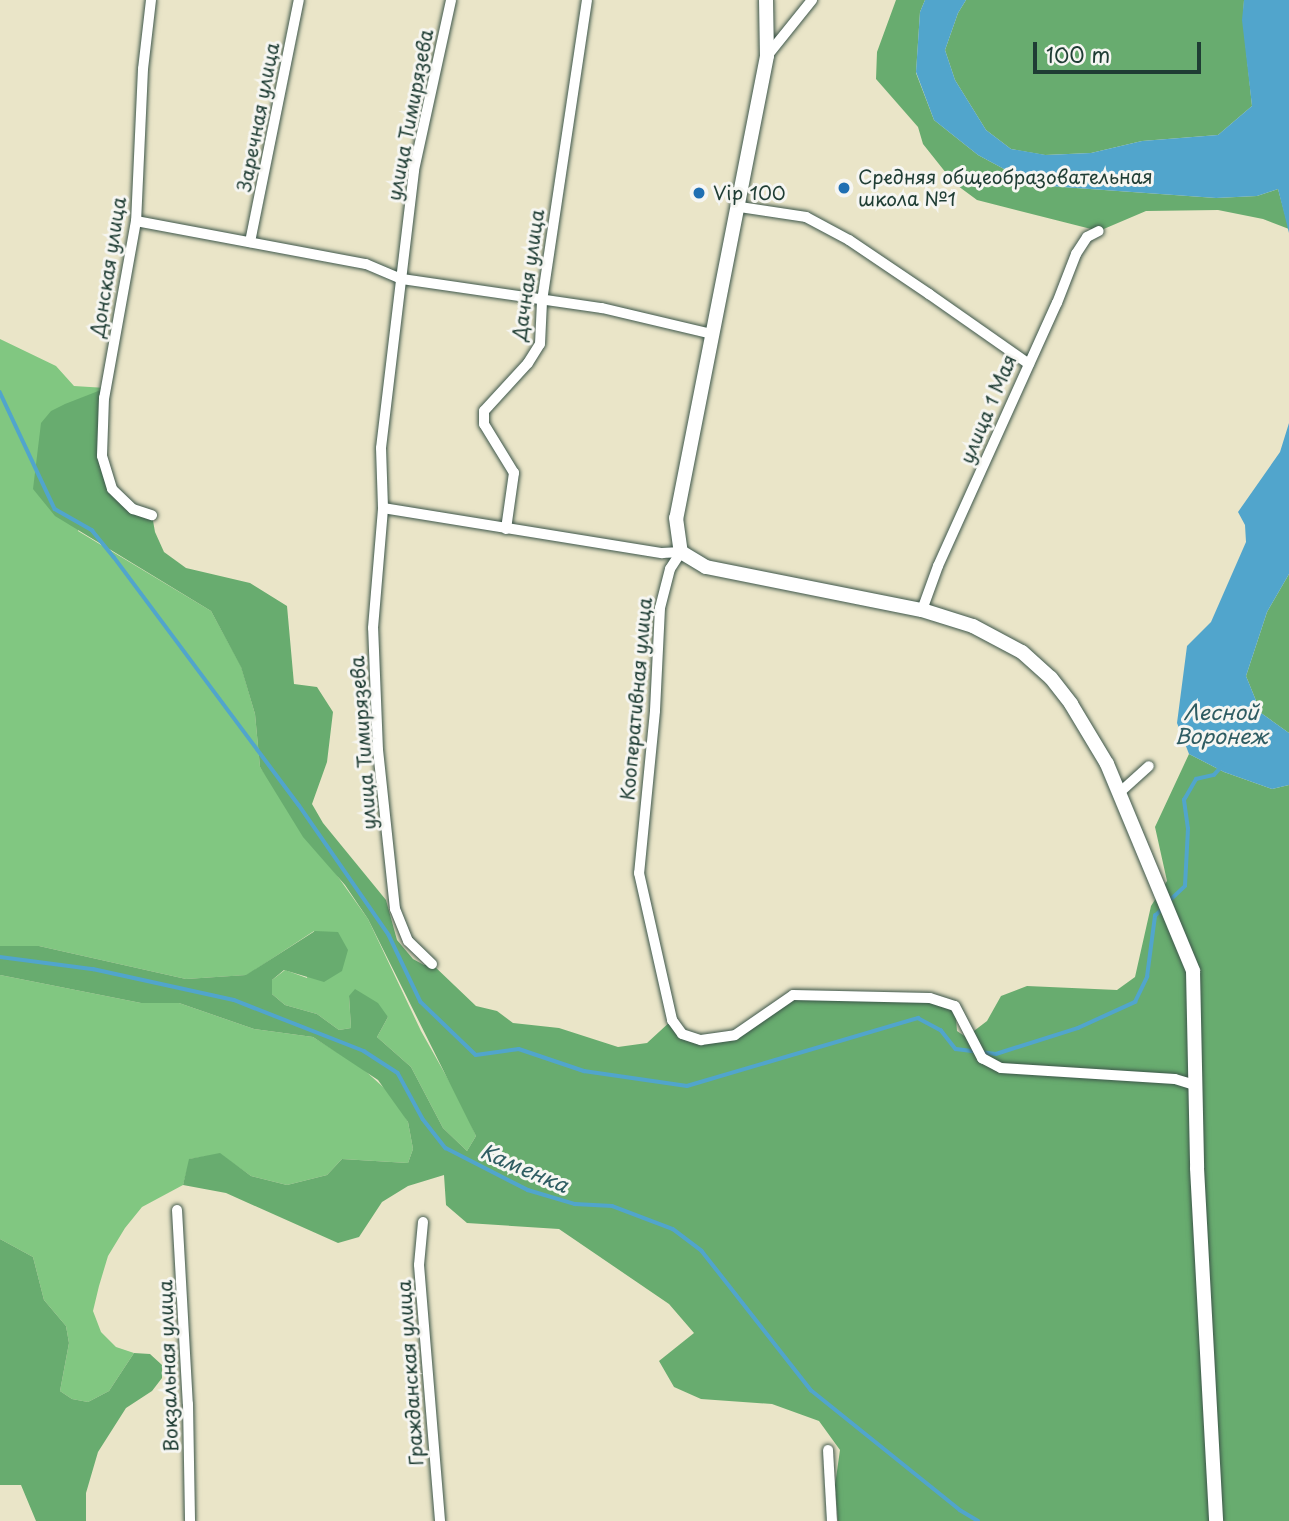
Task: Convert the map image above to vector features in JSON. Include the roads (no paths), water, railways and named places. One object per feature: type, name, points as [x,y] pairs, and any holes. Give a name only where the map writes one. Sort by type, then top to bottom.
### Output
[{"type":"street","name":"Донская улица","points":[[151,0],[143,69],[136,220],[104,398],[102,456],[112,489],[133,509],[152,515]]},
{"type":"street","name":"Заречная улица","points":[[250,242],[299,0]]},
{"type":"street","name":"улица Тимирязева","points":[[432,964],[408,941],[395,909],[379,763],[373,628],[383,508],[381,448],[414,170],[451,0]]},
{"type":"street","name":"Дачная улица","points":[[506,529],[514,473],[484,424],[484,411],[528,363],[540,344],[542,301],[587,0]]},
{"type":"street","points":[[681,552],[676,518],[740,207],[767,56],[766,0]]},
{"type":"street","points":[[767,56],[812,0]]},
{"type":"street","points":[[740,207],[806,217],[849,240],[1029,364]]},
{"type":"street","points":[[136,220],[366,264],[402,279],[602,308],[712,334]]},
{"type":"street","name":"улица 1 Мая","points":[[922,610],[938,566],[1076,254],[1087,237],[1099,231]]},
{"type":"street","points":[[383,508],[662,553],[681,552],[706,567],[922,610],[973,626],[1022,652],[1051,678],[1107,764],[1193,971],[1195,1085],[1216,1521]]},
{"type":"street","name":"Кооперативная улица","points":[[681,552],[670,569],[660,608],[655,712],[639,873],[672,1020],[682,1034],[701,1040],[735,1035],[793,995],[930,998],[956,1006],[982,1058],[1001,1068],[1175,1079],[1195,1085]]},
{"type":"street","points":[[1119,793],[1149,766]]},
{"type":"street","name":"Вокзальная улица","points":[[177,1210],[188,1404],[190,1521]]},
{"type":"street","name":"Гражданская улица","points":[[423,1222],[419,1265],[440,1521]]},
{"type":"street","points":[[828,1450],[832,1521]]},
{"type":"water","points":[[925,0],[966,0],[958,13],[945,50],[955,80],[986,130],[1011,149],[1046,155],[1091,153],[1142,141],[1218,135],[1252,106],[1242,20],[1244,0],[1289,0],[1289,233],[1278,189],[1257,196],[1216,198],[1034,185],[978,155],[934,120],[916,72],[920,12]]},
{"type":"water","name":"Лесной Воронеж","points":[[1289,423],[1289,574],[1267,612],[1246,676],[1261,713],[1289,733],[1289,785],[1272,789],[1224,772],[1189,754],[1177,723],[1187,646],[1211,622],[1246,542],[1245,525],[1238,512],[1280,452]]},
{"type":"waterway","points":[[0,392],[55,509],[92,530],[114,557],[299,805],[389,935],[421,1002],[476,1055],[519,1049],[584,1071],[687,1086],[918,1018],[941,1030],[956,1049],[996,1054],[1078,1028],[1135,1002],[1147,977],[1155,916],[1163,908]]},
{"type":"waterway","points":[[1168,902],[1185,886],[1188,829],[1184,800],[1196,779],[1214,775],[1222,766]]},
{"type":"waterway","name":"Каменка","points":[[0,957],[93,969],[234,1000],[364,1051],[398,1073],[423,1119],[446,1148],[528,1190],[575,1204],[612,1206],[673,1229],[702,1251],[811,1390],[960,1510],[978,1521]]},
{"type":"place","name":"Средняя общеобразовательная школа №1","points":[[844,188]]},
{"type":"place","name":"Vip 100","points":[[699,193]]}]
